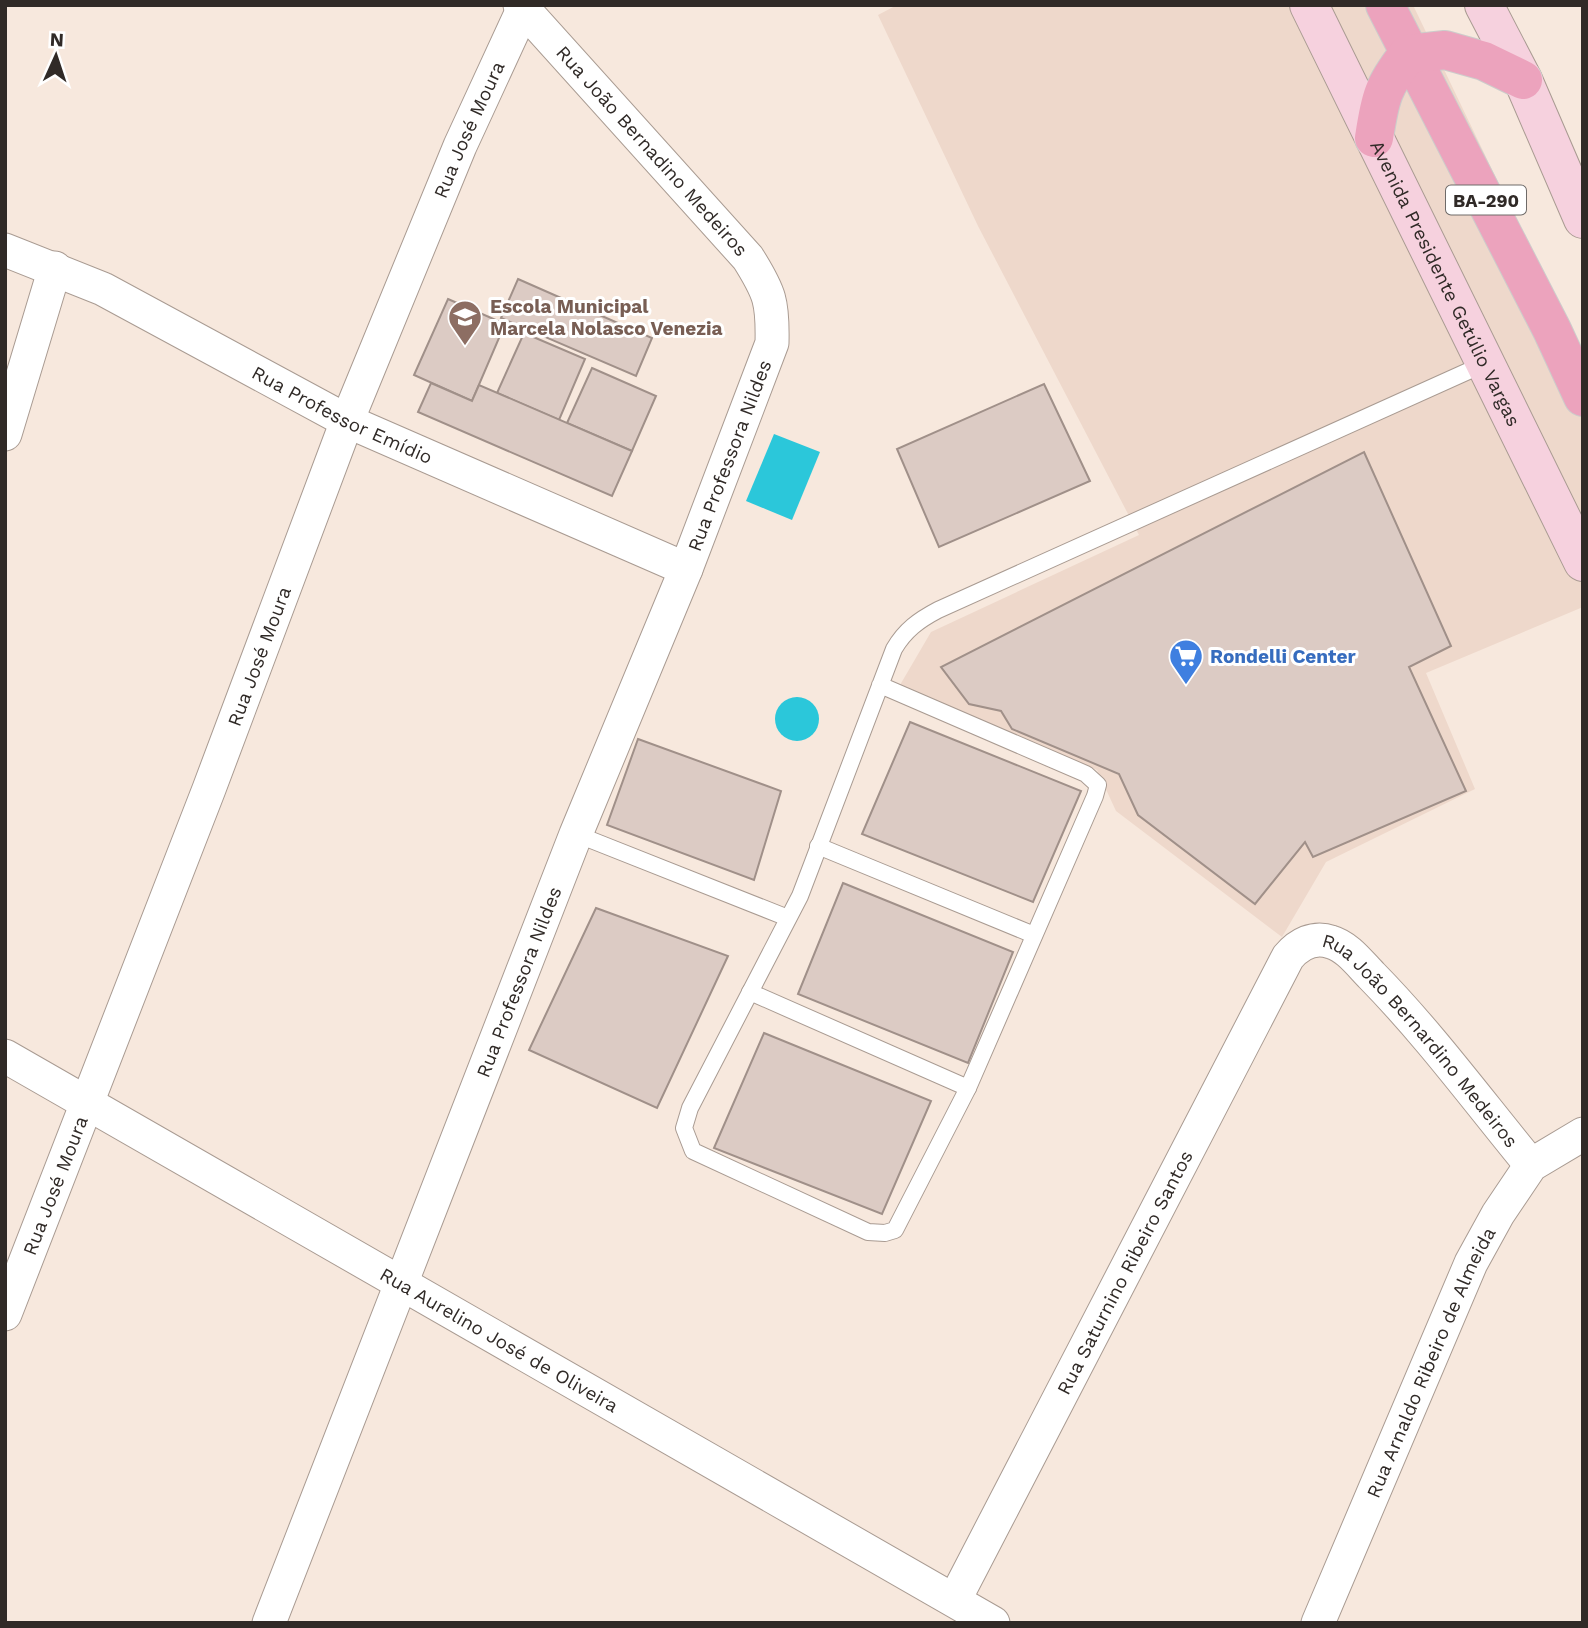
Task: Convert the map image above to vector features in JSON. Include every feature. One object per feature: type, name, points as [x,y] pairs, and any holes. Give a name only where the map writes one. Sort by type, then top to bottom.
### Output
[{"type":"main road","name":"BA-290","points":[[1385,5],[1540,306],[1583,397]]},
{"type":"main road","points":[[1374,138],[1379,103],[1390,78],[1408,54],[1445,50],[1484,61],[1523,80]]},
{"type":"street","name":"Avenida Presidente Getúlio Vargas","points":[[1309,5],[1583,562]]},
{"type":"street","points":[[1484,5],[1523,80],[1583,219]]},
{"type":"street","name":"Rua João Bernadino Medeiros","points":[[523,6],[748,258],[768,289],[773,316],[772,343]]},
{"type":"street","name":"Rua José Moura","points":[[5,1314],[209,789],[347,421],[460,146],[523,6]]},
{"type":"street","name":"Rua Professor Emídio","points":[[5,250],[55,268],[114,295],[347,421],[685,569]]},
{"type":"street","points":[[5,434],[55,268]]},
{"type":"street","name":"Rua Professora Nildes","points":[[269,1623],[576,834],[685,569],[772,343]]},
{"type":"street","name":"Rua João Bernardino Medeiros","points":[[1296,947],[1312,940],[1330,942],[1347,950],[1394,998],[1531,1165]]},
{"type":"street","name":"Rua Saturnino Ribeiro Santos","points":[[955,1600],[1288,957],[1296,947]]},
{"type":"street","name":"Rua Aurelino José de Oliveira","points":[[5,1056],[955,1600],[987,1621]]},
{"type":"street","name":"Rua Arnaldo Ribeiro de Almeida","points":[[1318,1623],[1471,1263],[1497,1214],[1531,1165],[1583,1134]]},
{"type":"lane","points":[[880,685],[1086,774],[1098,785],[1096,796],[968,1087],[895,1230],[867,1232],[692,1151],[684,1128],[690,1108],[800,896],[880,685],[900,638],[922,618],[938,610],[1484,364]]},
{"type":"lane","points":[[576,834],[788,918]]},
{"type":"lane","points":[[818,846],[1034,935]]},
{"type":"lane","points":[[750,992],[968,1087]]},
{"type":"shaded area","points":[[897,5],[1413,5],[1583,359],[1583,607],[1426,673],[1475,789],[1326,862],[1282,937],[1116,811],[1097,770],[900,685],[931,632],[1139,535],[978,226],[878,15]]},
{"type":"water","points":[[774,434],[820,452],[792,520],[746,501]]},
{"type":"water","points":[[797,697],[806,698],[813,703],[818,710],[818,728],[813,735],[806,740],[797,741],[788,740],[781,735],[776,728],[775,719],[776,710],[781,703],[788,698]]},
{"type":"building","points":[[518,279],[652,338],[636,376],[501,318]]},
{"type":"building","points":[[448,299],[505,324],[472,401],[414,375]]},
{"type":"building","points":[[524,333],[585,359],[559,420],[497,393]]},
{"type":"building","points":[[592,368],[656,396],[632,451],[567,423]]},
{"type":"building","points":[[431,383],[472,401],[479,385],[632,451],[612,496],[418,412]]},
{"type":"building","points":[[1044,384],[1090,481],[939,547],[897,449]]},
{"type":"building","name":"Rondelli Center","points":[[1364,452],[1451,646],[1409,667],[1466,791],[1313,857],[1305,842],[1255,904],[1138,815],[1119,774],[1012,729],[1001,711],[969,704],[941,667]]},
{"type":"building","points":[[910,722],[1081,791],[1033,902],[862,834]]},
{"type":"building","points":[[638,739],[781,791],[754,880],[607,825]]},
{"type":"building","points":[[843,883],[1013,952],[968,1063],[798,994]]},
{"type":"building","points":[[596,908],[728,956],[657,1108],[529,1050]]},
{"type":"building","points":[[764,1033],[931,1101],[882,1214],[714,1148]]},
{"type":"place","name":"Escola Municipal Marcela Nolasco Venezia","points":[[465,347]]},
{"type":"place","name":"Rondelli Center","points":[[1186,686]]}]
